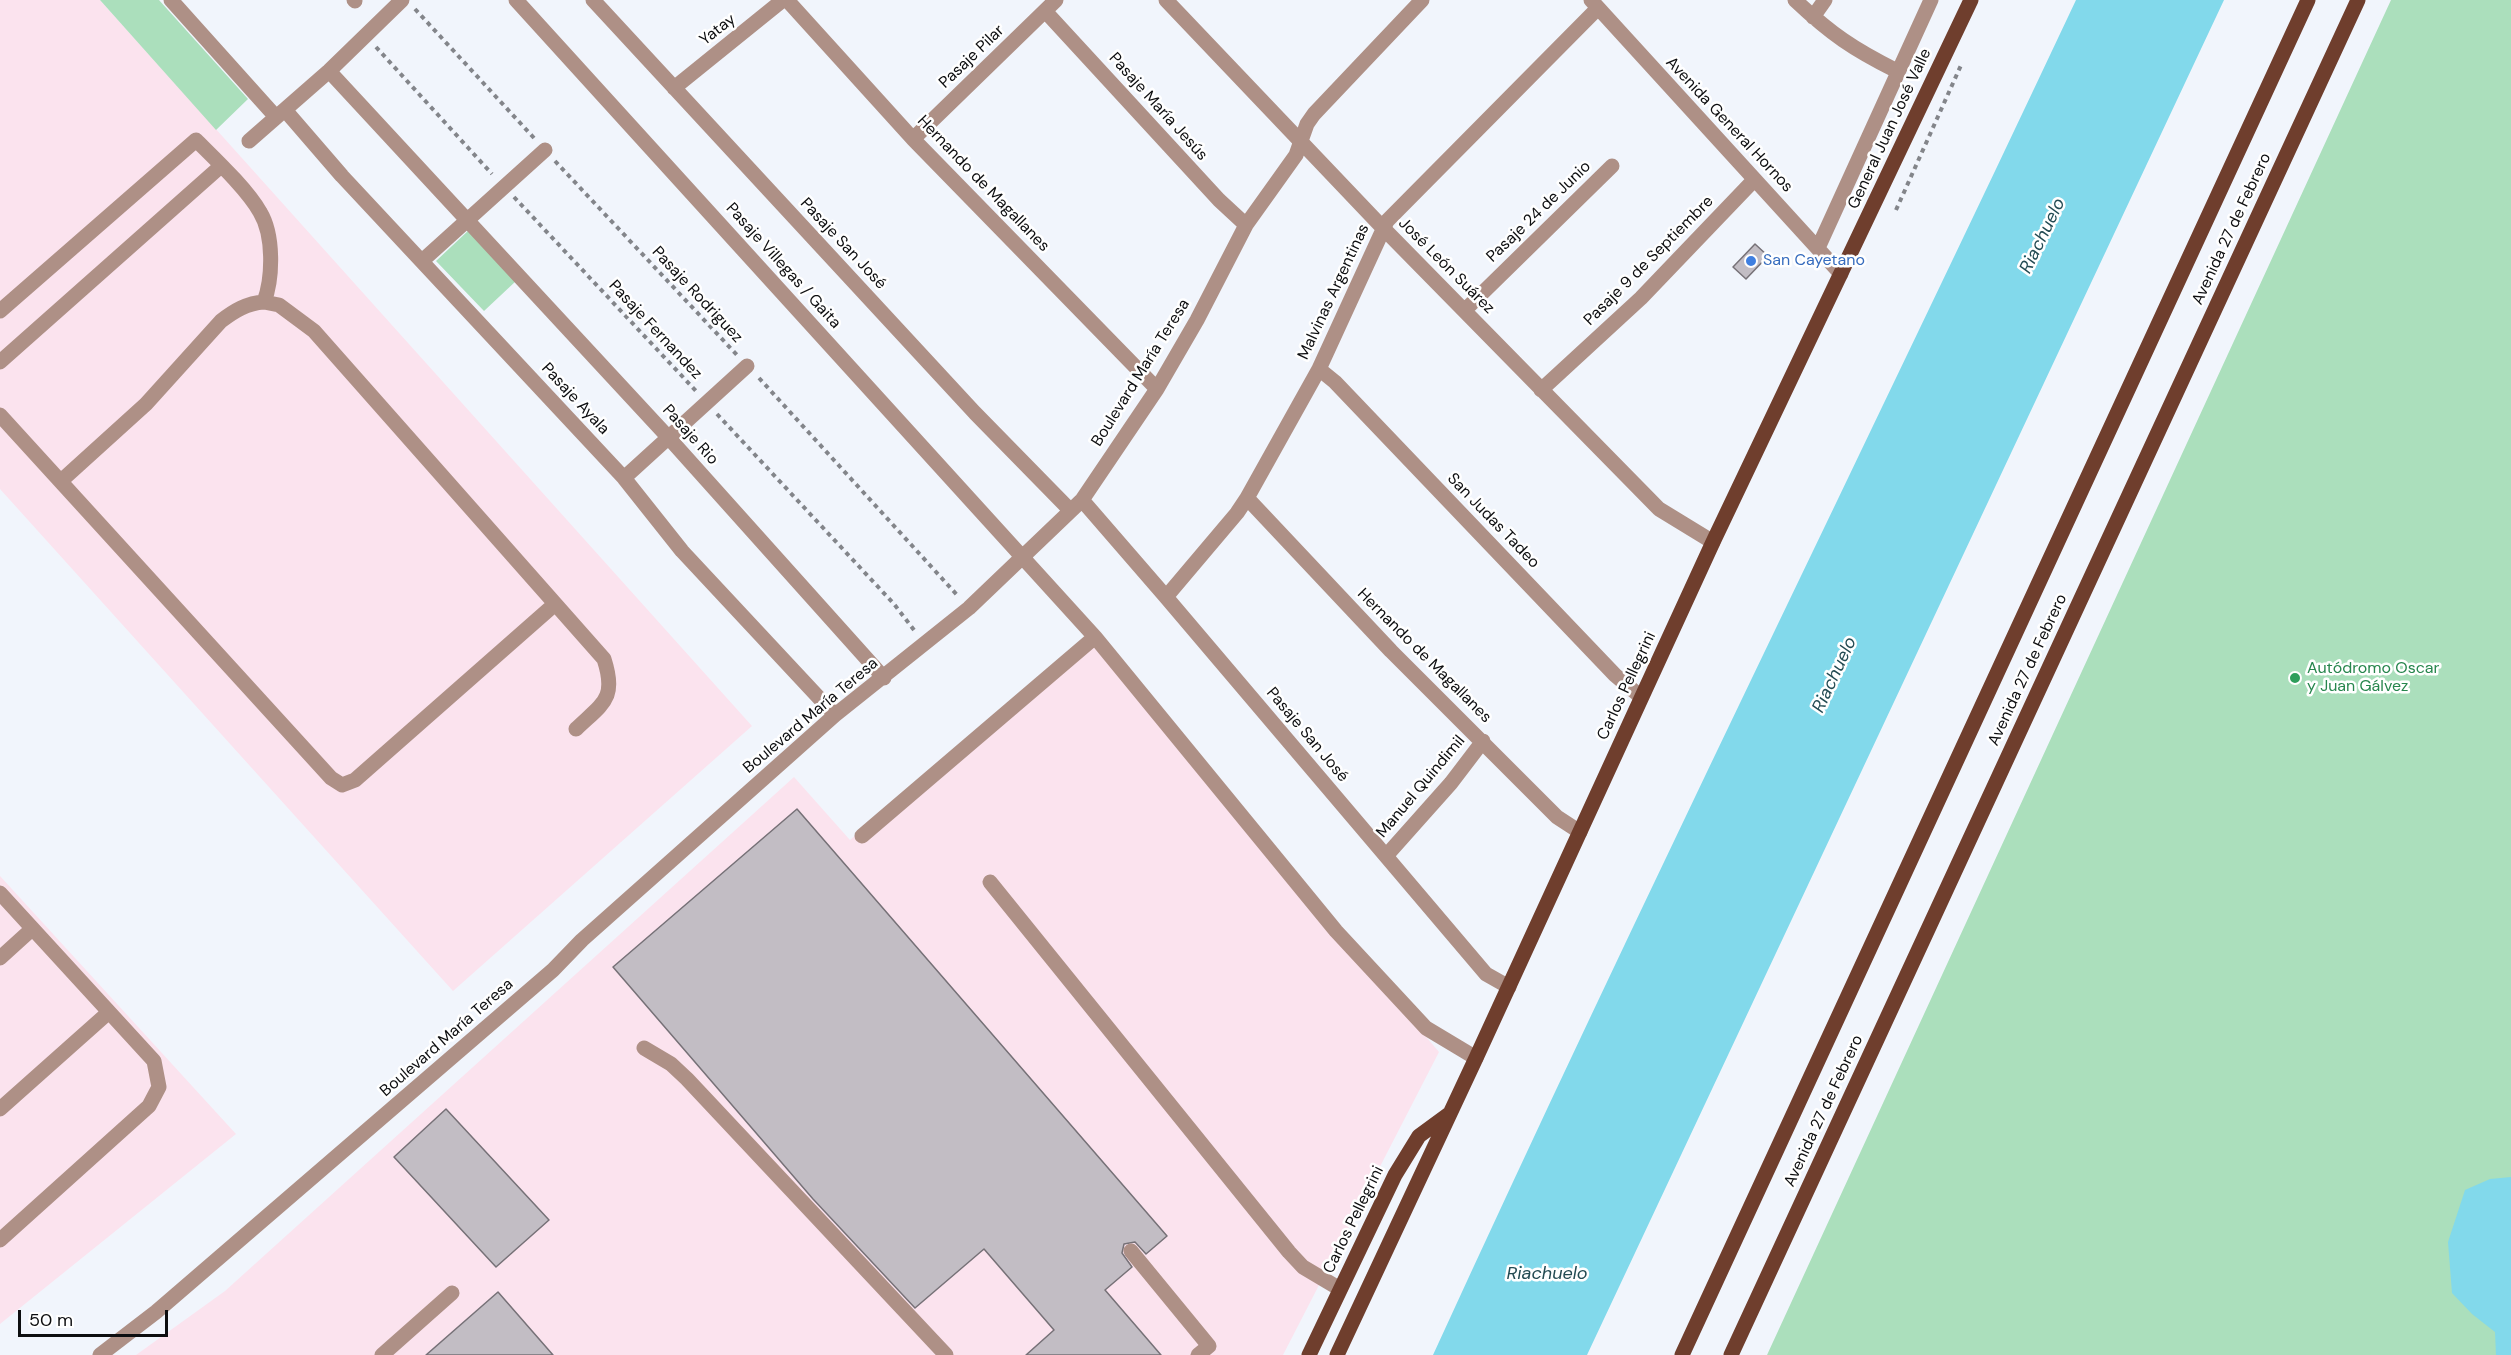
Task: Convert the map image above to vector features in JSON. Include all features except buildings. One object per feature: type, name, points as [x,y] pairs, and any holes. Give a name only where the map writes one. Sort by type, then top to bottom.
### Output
[{"type":"main road","name":"General Juan José Valle","points":[[1841,274],[1971,0]]},
{"type":"main road","name":"Avenida 27 de Febrero","points":[[1682,1355],[2308,0]]},
{"type":"main road","name":"Avenida 27 de Febrero","points":[[1731,1355],[2358,0]]},
{"type":"main road","name":"Carlos Pellegrini","points":[[1337,1355],[1713,542],[1841,274]]},
{"type":"main road","name":"Carlos Pellegrini","points":[[1309,1355],[1395,1175],[1410,1149],[1419,1136],[1449,1114]]},
{"type":"street","name":"Pasaje Ayala","points":[[171,0],[422,261],[624,478],[682,551],[835,715]]},
{"type":"street","name":"Pasaje Villegas / Gaita","points":[[516,0],[1095,638],[1344,939],[1426,1028],[1436,1037],[1476,1058]]},
{"type":"street","name":"Pasaje San José","points":[[593,0],[975,413],[1076,505],[1166,597],[1486,974],[1509,987]]},
{"type":"street","name":"Yatay","points":[[675,88],[785,0]]},
{"type":"street","name":"Hernando de Magallanes","points":[[785,0],[913,139],[1157,389]]},
{"type":"street","name":"José León Suárez","points":[[1166,0],[1383,228],[1665,514],[1713,542]]},
{"type":"street","name":"Boulevard María Teresa","points":[[100,1355],[156,1312],[553,970],[582,940],[835,715],[969,608],[1076,505],[1157,389],[1197,320],[1246,225],[1296,155],[1307,124],[1422,0]]},
{"type":"street","points":[[1795,0],[1848,46],[1897,71]]},
{"type":"street","points":[[1813,17],[1825,0]]},
{"type":"street","name":"General Juan José Valle","points":[[1818,248],[1931,0]]},
{"type":"street","points":[[249,141],[329,71],[365,35],[408,4]]},
{"type":"street","name":"Avenida General Hornos","points":[[1595,4],[1841,274]]},
{"type":"street","name":"Malvinas Argentinas","points":[[1166,597],[1247,498],[1319,369],[1376,248],[1383,228],[1393,213],[1595,4]]},
{"type":"street","name":"Pasaje Pilar","points":[[913,139],[1051,5]]},
{"type":"street","name":"Pasaje María Jesús","points":[[1051,5],[1219,200],[1246,225]]},
{"type":"street","name":"Pasaje Rio","points":[[329,71],[668,437],[884,678]]},
{"type":"street","points":[[0,311],[196,140],[260,212],[267,227],[271,268],[269,287],[264,302]]},
{"type":"street","points":[[422,261],[545,150]]},
{"type":"street","points":[[0,362],[221,166]]},
{"type":"street","name":"Pasaje 24 de Junio","points":[[1465,310],[1612,166]]},
{"type":"street","name":"Pasaje 9 de Septiembre","points":[[1541,390],[1641,298],[1754,180]]},
{"type":"street","points":[[61,481],[146,404],[221,321],[251,303],[264,302],[279,305],[314,331],[604,659],[610,678],[609,691],[604,702],[576,729]]},
{"type":"street","points":[[624,478],[747,366]]},
{"type":"street","name":"San Judas Tadeo","points":[[1319,369],[1335,382],[1616,675],[1641,697]]},
{"type":"street","points":[[0,415],[331,778],[342,785],[355,780],[555,604]]},
{"type":"street","name":"Hernando de Magallanes","points":[[1247,498],[1391,651],[1557,817],[1580,832]]},
{"type":"street","points":[[862,836],[1095,638]]},
{"type":"street","name":"Manuel Quindimil","points":[[1386,856],[1451,783],[1483,741]]},
{"type":"street","points":[[990,882],[1289,1252],[1303,1267],[1340,1289]]},
{"type":"street","points":[[0,893],[154,1061],[159,1087],[149,1106],[0,1240]]},
{"type":"street","points":[[0,958],[32,929]]},
{"type":"street","points":[[0,1109],[109,1012]]},
{"type":"street","points":[[644,1048],[671,1064],[687,1079],[946,1355]]},
{"type":"street","points":[[1131,1251],[1208,1352]]},
{"type":"street","points":[[382,1355],[452,1293]]},
{"type":"path","name":"Pasaje Rodriguez","points":[[408,4],[747,366],[969,608]]},
{"type":"path","name":"Pasaje Fernandez","points":[[365,35],[894,604],[925,644]]},
{"type":"path","points":[[1896,210],[1965,58]]},
{"type":"shaded area","points":[[0,0],[100,0],[752,726],[453,991],[0,489]]},
{"type":"shaded area","points":[[1086,638],[1439,1052],[1283,1355],[136,1355],[225,1291],[794,777],[850,840]]},
{"type":"shaded area","points":[[0,876],[236,1134],[0,1324]]},
{"type":"green space","points":[[100,0],[159,0],[248,99],[216,130]]},
{"type":"green space","name":"Autódromo Oscar y Juan Gálvez","points":[[2391,0],[2511,0],[2511,1355],[1767,1355]]},
{"type":"green space","points":[[469,230],[516,281],[484,311],[436,261]]},
{"type":"water","name":"Riachuelo","points":[[2076,0],[2224,0],[1587,1355],[1433,1355],[1591,1015]]},
{"type":"water","points":[[2511,1177],[2511,1355],[2496,1355],[2495,1332],[2472,1314],[2452,1293],[2448,1242],[2465,1190],[2490,1179]]},
{"type":"place","name":"San Cayetano","points":[[1751,261]]},
{"type":"place","name":"Autódromo Oscar y Juan Gálvez","points":[[2295,678]]}]
